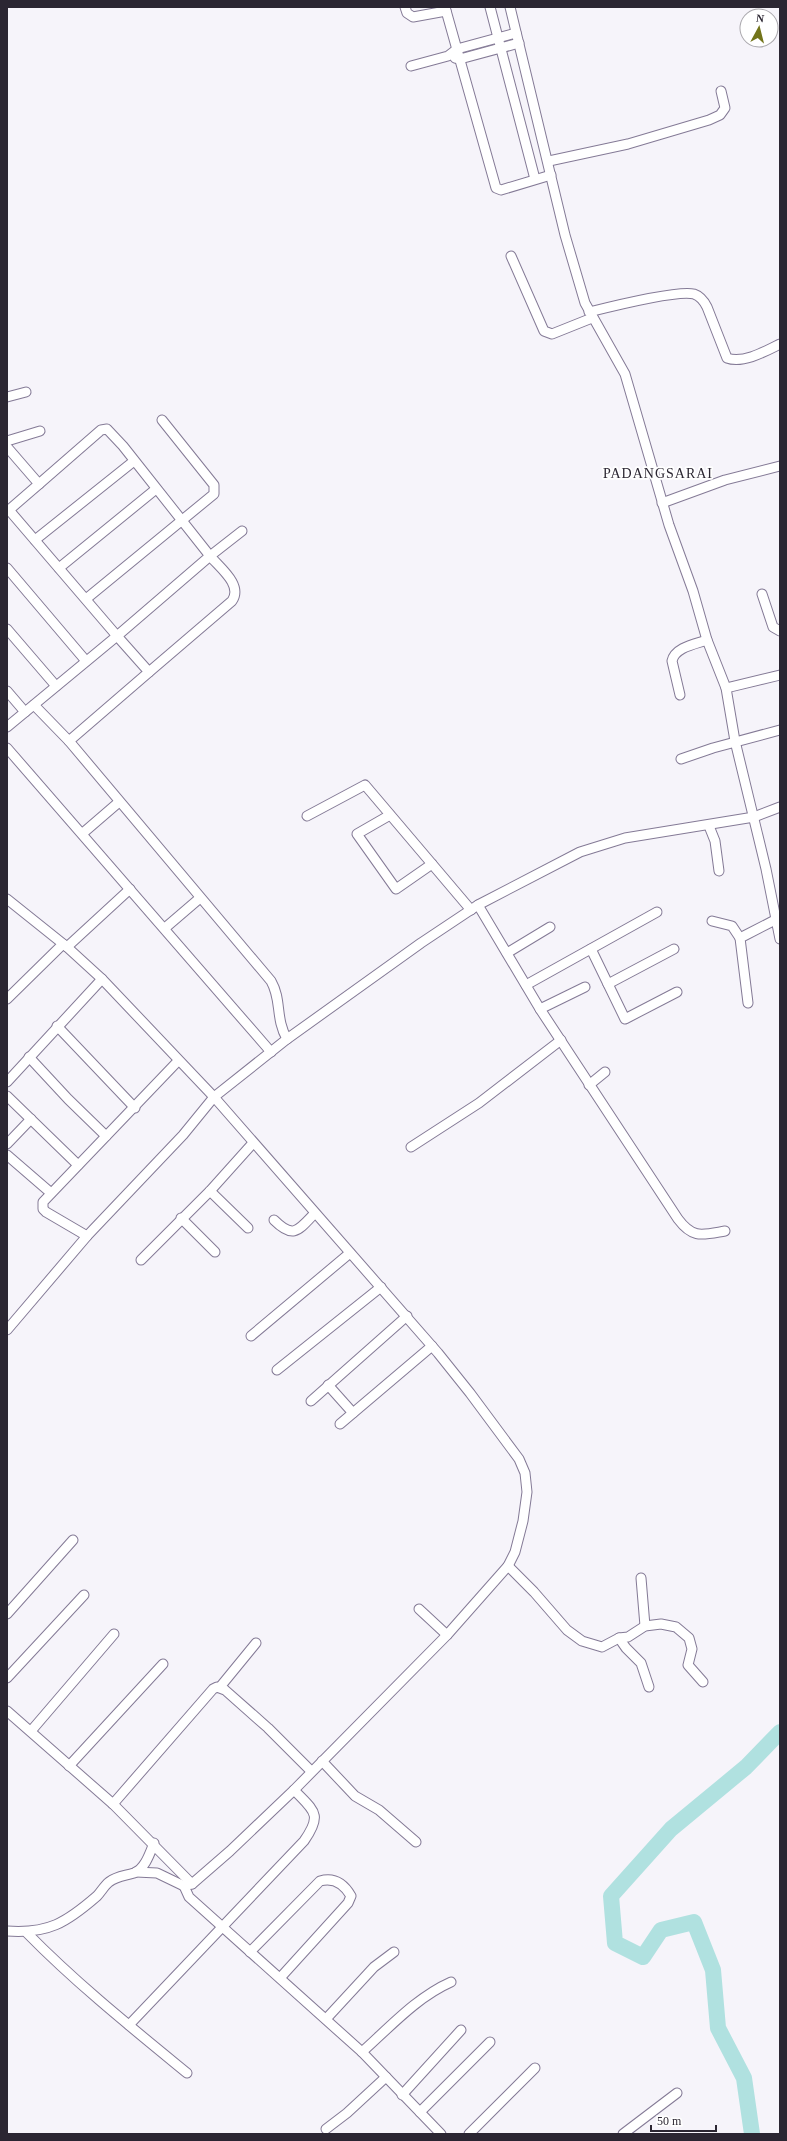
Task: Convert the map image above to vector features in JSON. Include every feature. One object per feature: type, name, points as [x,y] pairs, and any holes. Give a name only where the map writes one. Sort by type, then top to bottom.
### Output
[{"type":"street","points":[[405,7],[407,13],[413,17],[445,9],[494,186],[501,190],[552,175]]},
{"type":"street","points":[[490,7],[535,179]]},
{"type":"street","points":[[510,7],[549,160],[565,235],[590,315],[620,363],[662,503],[693,591],[707,640],[726,688],[735,741],[754,817],[780,939]]},
{"type":"street","points":[[411,66],[448,56],[457,49],[516,33]]},
{"type":"street","points":[[448,56],[460,59],[519,44]]},
{"type":"street","points":[[549,160],[609,149],[709,120],[720,115],[725,108],[721,91]]},
{"type":"street","points":[[511,256],[544,331],[552,334],[590,315],[678,294],[696,294],[703,300],[707,307],[727,358],[739,359],[760,353],[780,344]]},
{"type":"street","points":[[7,397],[26,392]]},
{"type":"street","points":[[86,599],[214,494],[214,486],[162,420]]},
{"type":"street","points":[[69,741],[149,672],[235,597],[236,590],[232,582],[110,431],[103,429],[8,510],[149,672]]},
{"type":"street","points":[[7,441],[40,431]]},
{"type":"street","points":[[7,447],[39,484]]},
{"type":"street","points":[[35,540],[134,461]]},
{"type":"street","points":[[662,503],[725,480],[780,466]]},
{"type":"street","points":[[59,568],[156,489]]},
{"type":"street","points":[[7,727],[117,636],[210,556],[242,531]]},
{"type":"street","points":[[7,568],[86,661]]},
{"type":"street","points":[[762,594],[773,627],[780,631]]},
{"type":"street","points":[[7,629],[56,686]]},
{"type":"street","points":[[680,695],[672,661],[674,656],[681,650],[707,640]]},
{"type":"street","points":[[726,688],[780,675]]},
{"type":"street","points":[[7,691],[25,712]]},
{"type":"street","points":[[34,705],[69,741],[271,981],[277,996],[280,1025],[287,1039]]},
{"type":"street","points":[[681,759],[735,741],[780,730]]},
{"type":"street","points":[[7,748],[83,833],[130,890],[165,928],[271,1052]]},
{"type":"street","points":[[307,816],[365,785],[432,864],[474,907],[507,953],[540,1009],[589,1085],[687,1230],[703,1235],[725,1231]]},
{"type":"street","points":[[83,833],[119,802]]},
{"type":"street","points":[[7,1330],[88,1236],[183,1135],[214,1097],[287,1039],[474,907],[561,861],[588,849],[625,838],[709,826],[754,817],[780,807]]},
{"type":"street","points":[[390,815],[357,834],[396,889],[432,864]]},
{"type":"street","points":[[709,826],[715,841],[718,871]]},
{"type":"street","points":[[7,999],[130,890]]},
{"type":"street","points":[[165,928],[200,898]]},
{"type":"street","points":[[7,899],[65,946],[102,979],[178,1062],[214,1097],[314,1214],[407,1316],[470,1393],[523,1466],[527,1488],[523,1521],[515,1552],[508,1566],[447,1635],[322,1761],[311,1770],[294,1790],[230,1851],[188,1885]]},
{"type":"street","points":[[526,985],[657,912]]},
{"type":"street","points":[[740,938],[775,920]]},
{"type":"street","points":[[712,921],[732,926],[740,938],[748,1002]]},
{"type":"street","points":[[507,953],[550,927]]},
{"type":"street","points":[[591,949],[625,1018],[677,992]]},
{"type":"street","points":[[608,984],[674,949]]},
{"type":"street","points":[[7,1082],[57,1026],[102,979]]},
{"type":"street","points":[[540,1009],[585,987]]},
{"type":"street","points":[[57,1026],[135,1108]]},
{"type":"street","points":[[411,1147],[479,1103],[561,1040]]},
{"type":"street","points":[[29,1057],[68,1099],[106,1136]]},
{"type":"street","points":[[88,1236],[43,1209],[43,1202],[178,1062]]},
{"type":"street","points":[[589,1085],[605,1072]]},
{"type":"street","points":[[7,1096],[78,1165]]},
{"type":"street","points":[[7,1144],[31,1119]]},
{"type":"street","points":[[141,1260],[181,1218],[210,1191],[252,1143]]},
{"type":"street","points":[[7,1155],[51,1193]]},
{"type":"street","points":[[210,1191],[248,1228]]},
{"type":"street","points":[[274,1220],[283,1229],[292,1232],[300,1229],[314,1214]]},
{"type":"street","points":[[181,1218],[214,1252]]},
{"type":"street","points":[[251,1336],[350,1253]]},
{"type":"street","points":[[277,1370],[381,1287]]},
{"type":"street","points":[[310,1401],[407,1316]]},
{"type":"street","points":[[340,1424],[432,1346]]},
{"type":"street","points":[[328,1385],[353,1413]]},
{"type":"street","points":[[7,1614],[73,1540]]},
{"type":"street","points":[[508,1566],[574,1636],[582,1641],[602,1647],[620,1638],[628,1637],[645,1626],[661,1624],[676,1627],[689,1638],[691,1644],[688,1665],[703,1682]]},
{"type":"street","points":[[641,1578],[645,1626]]},
{"type":"street","points":[[7,1678],[84,1595]]},
{"type":"street","points":[[419,1609],[447,1635]]},
{"type":"street","points":[[31,1732],[114,1634]]},
{"type":"street","points":[[620,1638],[626,1648],[641,1663],[649,1687]]},
{"type":"street","points":[[113,1804],[213,1689],[220,1687],[256,1643]]},
{"type":"street","points":[[69,1766],[163,1664]]},
{"type":"street","points":[[220,1687],[268,1728],[311,1770]]},
{"type":"street","points":[[7,1712],[113,1804],[154,1843],[188,1885],[189,1897],[362,2052],[441,2134]]},
{"type":"street","points":[[322,1761],[355,1796],[378,1810],[416,1842]]},
{"type":"street","points":[[129,2026],[304,1841],[313,1829],[316,1821],[313,1810],[294,1790]]},
{"type":"street","points":[[136,1872],[146,1861],[154,1843]]},
{"type":"street","points":[[7,1931],[27,1932],[57,1926],[97,1895],[108,1882],[119,1876],[136,1872],[157,1873],[188,1885]]},
{"type":"street","points":[[250,1952],[320,1882],[331,1880],[344,1886],[351,1896],[348,1903],[280,1978]]},
{"type":"street","points":[[27,1932],[46,1953],[129,2026],[187,2073]]},
{"type":"street","points":[[326,2019],[374,1967],[394,1952]]},
{"type":"street","points":[[362,2052],[418,2002],[438,1988],[451,1982]]},
{"type":"street","points":[[402,2095],[461,2030]]},
{"type":"street","points":[[420,2112],[490,2042]]},
{"type":"street","points":[[469,2134],[535,2068]]},
{"type":"street","points":[[326,2128],[347,2113],[386,2077]]},
{"type":"street","points":[[623,2134],[678,2093]]},
{"type":"waterway","points":[[752,2134],[744,2078],[718,2028],[713,1970],[694,1922],[661,1930],[643,1957],[615,1943],[611,1896],[671,1829],[746,1767],[780,1732]]},
{"type":"district","name":"PADANGSARAI","points":[[658,473]]}]
